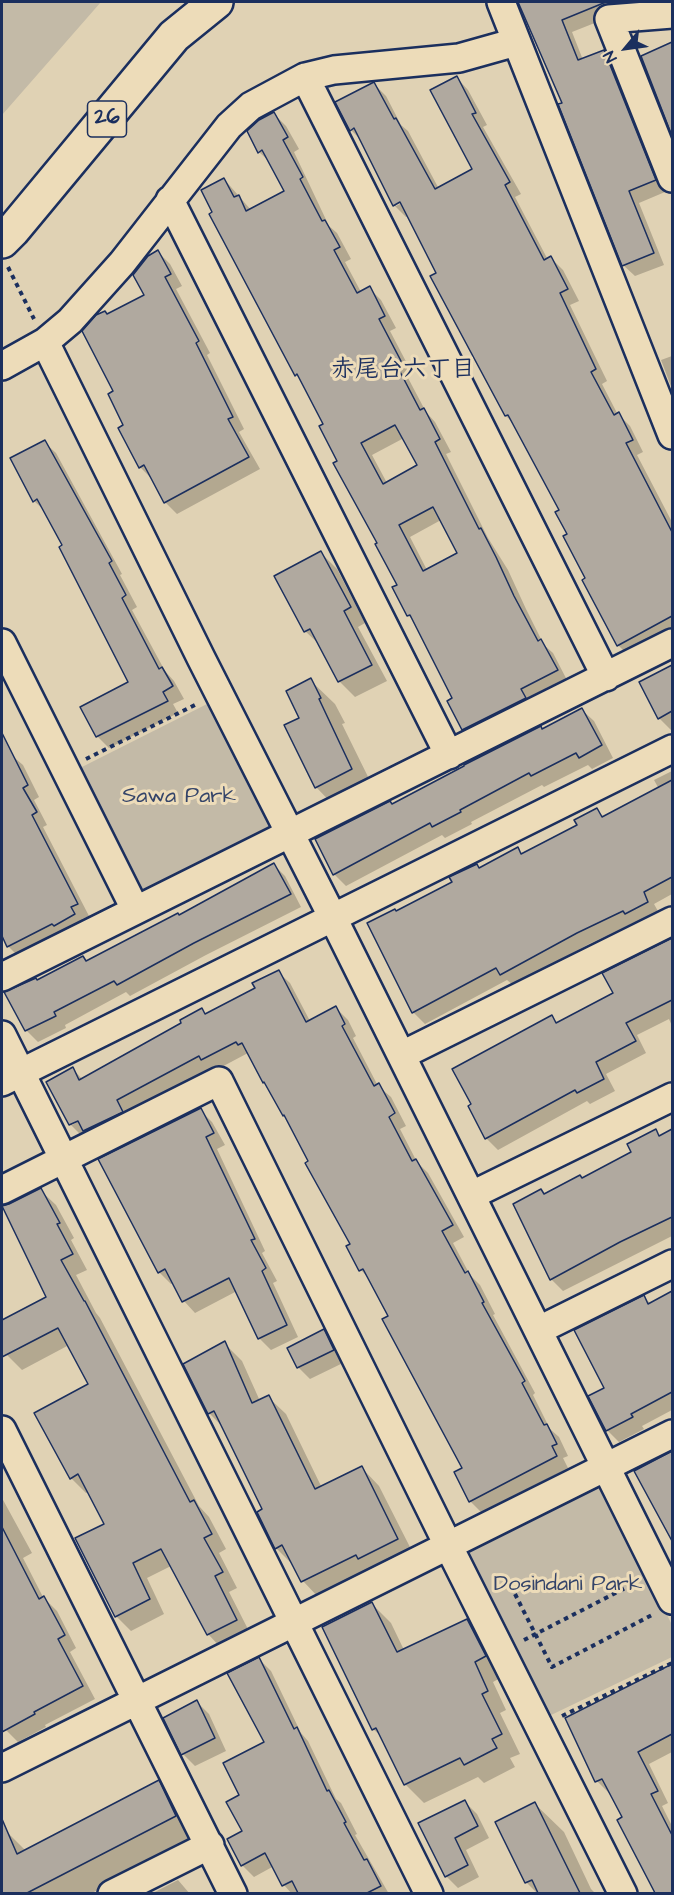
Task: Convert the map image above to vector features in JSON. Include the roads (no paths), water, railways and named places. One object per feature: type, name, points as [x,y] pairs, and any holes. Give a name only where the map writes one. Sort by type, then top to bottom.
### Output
[{"type":"main road","name":"26","points":[[4,251],[72,160],[174,36],[216,2]]},
{"type":"street","points":[[501,2],[672,435]]},
{"type":"street","points":[[672,14],[609,19],[672,178]]},
{"type":"street","points":[[2,366],[45,342],[70,321],[115,271],[229,126],[251,106],[305,77],[355,68],[459,58],[516,42]]},
{"type":"street","points":[[305,77],[606,676]]},
{"type":"street","points":[[170,200],[448,755]]},
{"type":"street","points":[[45,342],[607,1467],[661,1603]]},
{"type":"street","points":[[2,977],[672,643]]},
{"type":"street","points":[[2,644],[135,909]]},
{"type":"street","points":[[11,1077],[672,749]]},
{"type":"street","points":[[402,1055],[672,921]]},
{"type":"street","points":[[2,1035],[11,1077],[64,1160],[429,1893]]},
{"type":"street","points":[[2,1190],[219,1081],[623,1893]]},
{"type":"street","points":[[472,1195],[672,1096]]},
{"type":"street","points":[[539,1330],[672,1264]]},
{"type":"street","points":[[2,1430],[233,1893]]},
{"type":"street","points":[[2,1768],[672,1434]]},
{"type":"street","points":[[112,1893],[210,1845]]},
{"type":"district","name":"赤尾台六丁目","points":[[403,371]]},
{"type":"park label","name":"Sawa Park","points":[[179,797]]},
{"type":"park label","name":"Dosindani Park","points":[[568,1585]]}]
